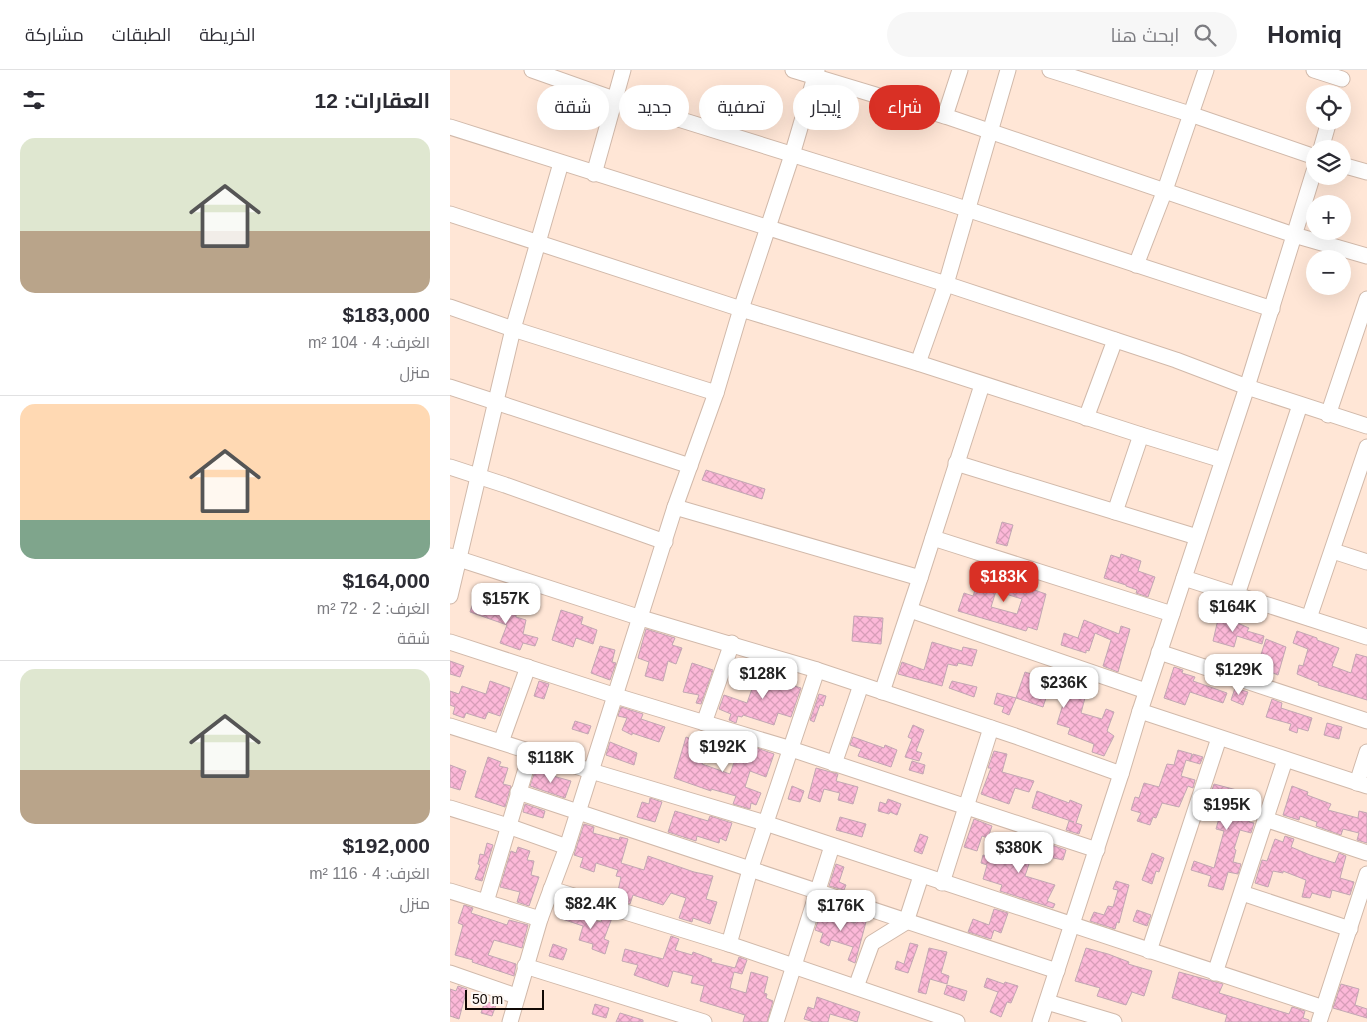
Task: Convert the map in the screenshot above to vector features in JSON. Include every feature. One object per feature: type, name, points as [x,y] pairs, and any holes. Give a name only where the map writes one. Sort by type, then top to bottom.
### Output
[{"type":"street","points":[[532,70],[614,99],[968,210],[1272,309]]},
{"type":"street","points":[[594,174],[623,70]]},
{"type":"street","points":[[793,70],[816,74],[1294,234],[1367,256]]},
{"type":"street","points":[[945,116],[960,70]]},
{"type":"street","points":[[918,363],[946,284],[1008,70]]},
{"type":"street","points":[[1050,70],[1072,73],[1306,154]]},
{"type":"street","points":[[1136,265],[1165,190],[1206,70]]},
{"type":"street","points":[[1314,70],[1342,81]]},
{"type":"street","points":[[510,1022],[516,996],[540,919],[567,847],[675,507],[716,393],[816,74]]},
{"type":"street","points":[[450,127],[946,284],[1176,360],[1247,388],[1367,426]]},
{"type":"street","points":[[450,596],[454,557],[478,477],[513,329],[561,163]]},
{"type":"street","points":[[1351,168],[1367,172]]},
{"type":"street","points":[[1040,1022],[1097,850],[1146,691],[1247,388],[1310,185]]},
{"type":"street","points":[[450,214],[741,309],[1222,460]]},
{"type":"street","points":[[1328,415],[1367,299]]},
{"type":"street","points":[[450,307],[513,329],[716,393]]},
{"type":"street","points":[[1086,418],[1115,340]]},
{"type":"street","points":[[882,692],[982,385]]},
{"type":"street","points":[[450,387],[690,466]]},
{"type":"street","points":[[1237,595],[1300,405]]},
{"type":"street","points":[[1115,512],[1140,435]]},
{"type":"street","points":[[1310,618],[1333,551],[1362,479],[1367,447]]},
{"type":"street","points":[[956,464],[1197,538]]},
{"type":"street","points":[[450,467],[665,542]]},
{"type":"street","points":[[675,507],[920,578]]},
{"type":"street","points":[[933,538],[1172,614]]},
{"type":"street","points":[[1333,551],[1367,562]]},
{"type":"street","points":[[454,557],[641,618],[817,670],[1121,774]]},
{"type":"street","points":[[1184,578],[1367,637]]},
{"type":"street","points":[[910,610],[1146,691]]},
{"type":"street","points":[[450,642],[616,696],[791,749],[1097,850]]},
{"type":"street","points":[[704,723],[732,644]]},
{"type":"street","points":[[1159,652],[1367,721]]},
{"type":"street","points":[[501,742],[528,667]]},
{"type":"street","points":[[729,944],[765,823],[817,670]]},
{"type":"street","points":[[834,764],[861,685]]},
{"type":"street","points":[[1140,711],[1362,784],[1367,752]]},
{"type":"street","points":[[450,726],[591,771],[765,823],[1215,972],[1321,1018],[1367,874]]},
{"type":"street","points":[[942,882],[991,728]]},
{"type":"street","points":[[1149,951],[1218,738]]},
{"type":"street","points":[[486,902],[531,752]]},
{"type":"street","points":[[1215,972],[1285,760]]},
{"type":"street","points":[[518,792],[750,870],[818,890],[906,922],[1057,971]]},
{"type":"street","points":[[450,808],[567,847]]},
{"type":"street","points":[[1265,819],[1367,853]]},
{"type":"street","points":[[776,1022],[832,846]]},
{"type":"street","points":[[856,987],[872,943],[906,922],[922,876]]},
{"type":"street","points":[[551,889],[729,944],[957,1022]]},
{"type":"street","points":[[450,892],[540,919]]},
{"type":"street","points":[[1242,893],[1350,929]]},
{"type":"street","points":[[525,966],[704,1022]]},
{"type":"street","points":[[450,973],[516,996]]},
{"type":"street","points":[[1047,1002],[1114,1022]]},
{"type":"building","points":[[706,470],[765,489],[762,499],[702,480]]},
{"type":"building","points":[[1002,522],[1013,525],[1007,546],[996,543]]},
{"type":"building","points":[[1121,554],[1141,561],[1138,571],[1155,577],[1148,597],[1136,593],[1137,590],[1126,585],[1104,578],[1111,555],[1120,558]]},
{"type":"building","points":[[983,565],[991,568],[988,577],[1005,582],[1005,580],[1046,594],[1037,630],[1028,627],[1026,631],[958,611],[964,593],[973,596]],"holes":[[[996,591],[1022,599],[1017,614],[991,607]]]},
{"type":"building","points":[[474,599],[526,620],[523,634],[538,638],[535,646],[523,643],[520,650],[500,643],[507,625],[470,612]]},
{"type":"building","points":[[561,610],[583,617],[581,624],[597,630],[593,644],[576,638],[573,647],[552,640]]},
{"type":"building","points":[[1219,615],[1249,628],[1247,631],[1264,636],[1262,644],[1237,636],[1234,647],[1213,641]]},
{"type":"building","points":[[854,616],[883,618],[881,644],[852,641]]},
{"type":"building","points":[[1084,620],[1119,634],[1121,626],[1130,629],[1118,672],[1103,666],[1111,640],[1095,633],[1089,651],[1086,650],[1086,653],[1061,645],[1064,633],[1078,638]]},
{"type":"building","points":[[646,629],[675,638],[672,645],[682,648],[676,664],[668,661],[663,681],[645,676],[649,662],[638,658]]},
{"type":"building","points":[[1297,631],[1339,648],[1332,666],[1351,673],[1356,654],[1367,657],[1367,700],[1318,685],[1319,683],[1297,674],[1299,665],[1303,666],[1308,649],[1293,643]]},
{"type":"building","points":[[1266,639],[1286,647],[1278,675],[1257,667]]},
{"type":"building","points":[[932,642],[962,651],[963,647],[977,650],[972,666],[958,663],[957,666],[948,664],[942,686],[898,674],[902,662],[924,670]]},
{"type":"building","points":[[600,646],[615,650],[612,662],[616,663],[610,680],[591,673]]},
{"type":"building","points":[[450,661],[464,666],[460,677],[450,674]]},
{"type":"building","points":[[692,663],[713,670],[701,704],[696,703],[699,695],[683,692]]},
{"type":"building","points":[[1174,667],[1183,670],[1182,673],[1195,677],[1193,681],[1227,693],[1223,703],[1190,692],[1185,705],[1164,698]]},
{"type":"building","points":[[747,671],[801,688],[791,717],[778,713],[774,725],[743,715],[742,717],[738,716],[736,723],[729,720],[731,714],[719,709],[724,695],[747,703],[753,686],[743,682]]},
{"type":"building","points":[[1025,672],[1047,679],[1048,675],[1076,684],[1074,690],[1086,694],[1081,713],[1102,719],[1106,709],[1114,712],[1107,731],[1114,736],[1104,756],[1092,752],[1094,744],[1068,734],[1070,728],[1057,724],[1064,701],[1047,695],[1043,707],[1016,698]]},
{"type":"building","points":[[490,681],[510,688],[500,716],[488,712],[485,719],[466,713],[464,718],[453,714],[455,707],[450,705],[450,691],[459,694],[462,686],[486,694]]},
{"type":"building","points":[[539,681],[549,684],[544,699],[534,696]]},
{"type":"building","points":[[952,681],[977,687],[974,697],[949,688]]},
{"type":"building","points":[[1235,688],[1248,692],[1243,705],[1231,700]]},
{"type":"building","points":[[997,693],[1016,698],[1009,715],[1002,712],[1004,707],[994,704]]},
{"type":"building","points":[[819,694],[826,696],[823,706],[820,705],[814,722],[810,720]]},
{"type":"building","points":[[1272,699],[1282,703],[1281,708],[1312,718],[1308,731],[1298,728],[1297,733],[1289,730],[1291,724],[1266,717]]},
{"type":"building","points":[[621,707],[643,714],[641,719],[665,727],[659,742],[632,733],[632,735],[622,730],[627,718],[618,716]]},
{"type":"building","points":[[575,721],[591,726],[588,734],[572,729]]},
{"type":"building","points":[[1327,723],[1342,727],[1339,739],[1324,735]]},
{"type":"building","points":[[913,725],[924,730],[916,751],[922,753],[919,761],[905,757],[912,739],[908,737]]},
{"type":"building","points":[[686,737],[706,745],[701,757],[703,757],[702,764],[730,774],[738,751],[754,757],[757,748],[774,754],[766,777],[750,771],[745,787],[761,793],[756,805],[751,803],[750,809],[733,804],[736,796],[711,789],[711,791],[674,778]]},
{"type":"building","points":[[853,737],[884,748],[885,745],[897,750],[891,767],[858,756],[861,749],[850,745]]},
{"type":"building","points":[[610,742],[637,753],[634,765],[606,755]]},
{"type":"building","points":[[1178,750],[1192,754],[1190,760],[1193,754],[1203,757],[1200,764],[1186,760],[1181,776],[1195,780],[1193,788],[1188,786],[1179,807],[1162,803],[1156,818],[1153,817],[1150,825],[1137,821],[1141,813],[1131,810],[1135,797],[1139,798],[1144,783],[1159,787],[1167,764],[1174,765]]},
{"type":"building","points":[[994,751],[1007,754],[1002,772],[1034,781],[1029,792],[1015,788],[1009,804],[981,794],[991,768],[988,768]]},
{"type":"building","points":[[488,757],[501,762],[499,766],[508,768],[503,784],[511,786],[505,807],[475,797]]},
{"type":"building","points":[[912,761],[925,765],[923,774],[909,770]]},
{"type":"building","points":[[450,765],[466,771],[460,790],[450,787]]},
{"type":"building","points":[[816,768],[838,774],[836,781],[858,787],[853,804],[838,800],[840,793],[824,789],[820,802],[808,798]]},
{"type":"building","points":[[535,771],[571,781],[565,798],[530,786]]},
{"type":"building","points":[[1214,784],[1252,794],[1247,812],[1252,814],[1249,822],[1254,823],[1252,830],[1251,833],[1240,830],[1234,849],[1236,850],[1233,862],[1241,864],[1238,874],[1228,872],[1223,890],[1208,886],[1211,876],[1191,870],[1194,861],[1214,868],[1224,831],[1216,829],[1219,818],[1204,813]]},
{"type":"building","points":[[792,786],[804,791],[800,802],[788,799]]},
{"type":"building","points":[[1292,786],[1308,792],[1307,795],[1331,804],[1328,810],[1358,818],[1359,811],[1367,813],[1367,843],[1357,840],[1359,833],[1343,829],[1341,835],[1316,826],[1317,822],[1300,816],[1299,820],[1283,815]]},
{"type":"building","points":[[1037,791],[1069,803],[1070,800],[1082,805],[1076,823],[1082,825],[1079,834],[1066,830],[1069,821],[1074,822],[1032,808]]},
{"type":"building","points":[[650,798],[662,802],[655,822],[637,817],[642,802],[649,804]]},
{"type":"building","points":[[888,799],[901,804],[897,815],[878,811],[880,802],[886,804]]},
{"type":"building","points":[[525,804],[545,811],[543,818],[523,812]]},
{"type":"building","points":[[675,811],[708,821],[710,816],[732,823],[726,841],[720,838],[719,843],[697,836],[696,841],[668,832]]},
{"type":"building","points":[[840,817],[866,824],[862,837],[836,830]]},
{"type":"building","points":[[974,819],[992,826],[988,838],[982,836],[977,851],[964,847]]},
{"type":"building","points":[[584,824],[594,827],[593,833],[619,840],[620,837],[628,839],[621,863],[644,870],[648,856],[694,872],[713,876],[706,899],[717,902],[710,924],[693,918],[692,922],[679,918],[686,898],[671,893],[663,905],[633,895],[630,904],[620,900],[622,892],[618,891],[621,877],[616,876],[618,870],[596,863],[594,872],[580,867],[583,858],[574,855]]},
{"type":"building","points":[[920,834],[928,837],[922,854],[914,851]]},
{"type":"building","points":[[1020,834],[1036,840],[1034,848],[1045,850],[1043,858],[1032,855],[1025,876],[1055,885],[1047,901],[1055,904],[1053,908],[1000,891],[1002,885],[983,879],[987,865],[981,863],[983,855],[1012,864]]},
{"type":"building","points":[[1285,836],[1294,839],[1291,847],[1310,855],[1335,863],[1339,853],[1346,856],[1340,878],[1354,882],[1350,895],[1332,890],[1330,898],[1312,893],[1310,898],[1302,897],[1306,880],[1283,871],[1283,873],[1273,871],[1268,887],[1255,883],[1262,860],[1267,861],[1275,839],[1283,842]]},
{"type":"building","points":[[487,843],[493,845],[482,881],[475,879],[480,865],[478,864],[480,854],[484,855]]},
{"type":"building","points":[[1052,845],[1066,850],[1063,860],[1049,857]]},
{"type":"building","points":[[518,847],[530,851],[527,860],[534,861],[531,875],[539,877],[529,906],[517,902],[520,892],[500,887],[511,851],[516,853]]},
{"type":"building","points":[[1152,853],[1164,858],[1159,872],[1156,871],[1152,884],[1142,880]]},
{"type":"building","points":[[836,864],[844,867],[839,882],[846,885],[844,890],[829,886]]},
{"type":"building","points":[[1116,881],[1129,885],[1119,923],[1117,922],[1115,929],[1090,921],[1094,912],[1104,915],[1108,906],[1113,907],[1118,890],[1113,889]]},
{"type":"building","points":[[824,903],[830,906],[826,916],[844,922],[844,920],[855,923],[856,919],[866,922],[855,963],[848,960],[853,947],[831,940],[829,946],[820,942],[823,933],[815,930]]},
{"type":"building","points":[[464,905],[473,908],[471,913],[507,925],[509,920],[528,925],[522,948],[494,940],[488,955],[516,964],[514,976],[455,955],[463,925],[458,923]]},
{"type":"building","points":[[994,909],[1008,913],[1001,933],[994,930],[991,939],[968,932],[973,919],[989,925]]},
{"type":"building","points":[[1137,910],[1151,915],[1147,926],[1133,921]]},
{"type":"building","points":[[561,911],[601,922],[603,915],[612,918],[604,939],[609,941],[605,954],[592,949],[593,944],[579,940],[583,926],[559,918]]},
{"type":"building","points":[[671,936],[679,939],[675,950],[692,955],[693,952],[712,959],[711,962],[735,968],[739,957],[747,960],[742,974],[734,972],[730,988],[746,993],[751,972],[768,977],[764,993],[767,994],[766,998],[773,1001],[767,1022],[743,1022],[745,1015],[700,1001],[704,986],[691,983],[693,976],[673,971],[668,987],[634,975],[638,965],[622,961],[625,949],[663,959]]},
{"type":"building","points":[[910,943],[918,945],[908,973],[895,969],[897,961],[904,964]]},
{"type":"building","points":[[553,944],[567,949],[563,960],[549,956]]},
{"type":"building","points":[[929,948],[947,952],[941,973],[949,976],[947,984],[930,979],[926,994],[918,992]]},
{"type":"building","points":[[1086,948],[1108,954],[1129,962],[1128,964],[1152,971],[1144,996],[1132,992],[1126,1005],[1097,996],[1100,988],[1075,981]]},
{"type":"building","points":[[1179,972],[1223,984],[1219,993],[1289,1014],[1292,1007],[1305,1011],[1303,1018],[1309,1020],[1309,1022],[1225,1022],[1227,1015],[1172,998]]},
{"type":"building","points":[[987,978],[1004,984],[1005,982],[1018,986],[1011,1003],[1007,1002],[1001,1017],[990,1012],[998,992],[984,987]]},
{"type":"building","points":[[1341,984],[1359,989],[1355,1005],[1367,1009],[1367,1018],[1333,1008]]},
{"type":"building","points":[[947,985],[967,991],[964,1001],[944,994]]},
{"type":"building","points":[[458,986],[467,989],[459,1019],[450,1016],[450,989],[456,991]]},
{"type":"building","points":[[817,997],[860,1012],[857,1022],[830,1014],[828,1022],[814,1022],[804,1019],[808,1007],[814,1009]]},
{"type":"building","points":[[485,1001],[496,1005],[492,1016],[481,1013]]},
{"type":"building","points":[[595,1004],[609,1008],[606,1018],[592,1014]]},
{"type":"building","points":[[620,1013],[643,1020],[643,1022],[616,1022]]}]
